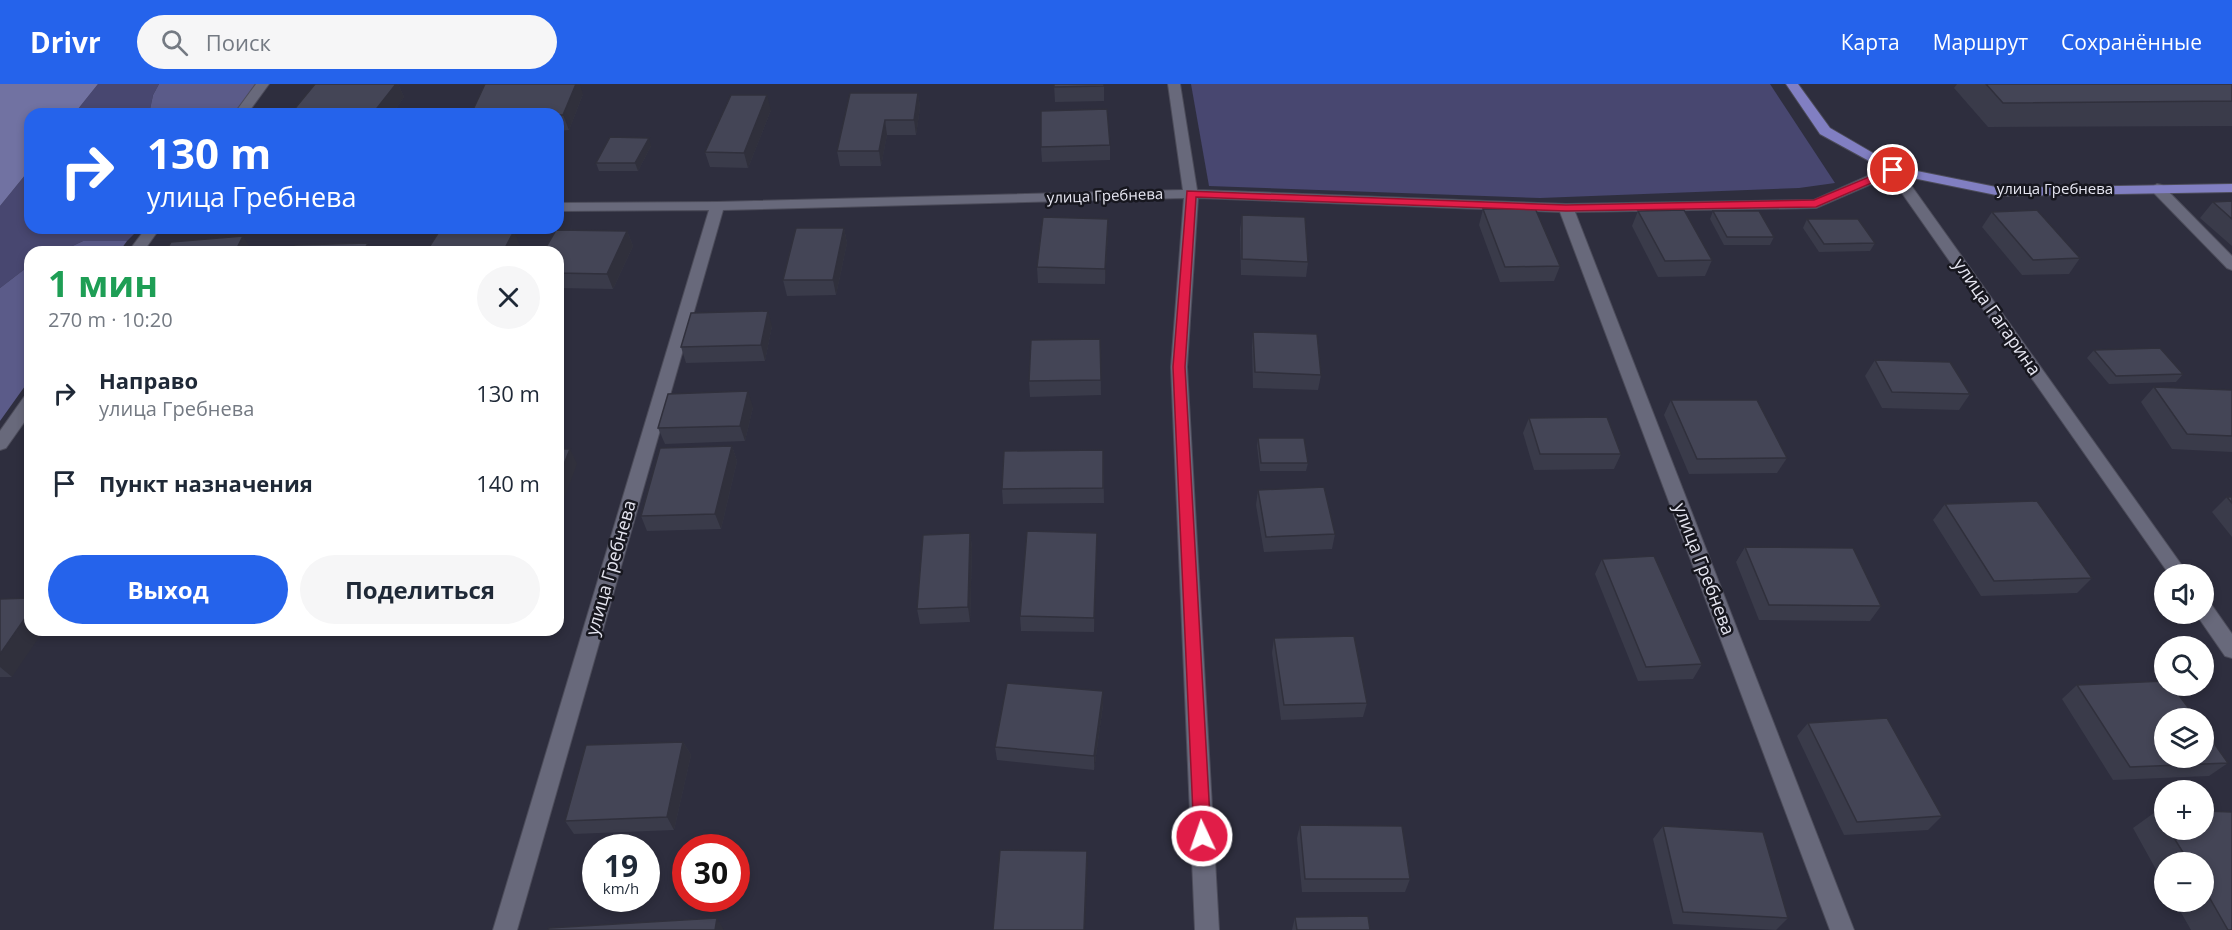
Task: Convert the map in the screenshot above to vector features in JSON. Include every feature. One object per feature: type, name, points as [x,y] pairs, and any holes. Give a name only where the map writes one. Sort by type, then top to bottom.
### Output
[{"type":"main road","name":"улица Гагарина","points":[[1792,84],[1825,131],[1893,170]]},
{"type":"main road","name":"улица Гребнева","points":[[1893,170],[2001,192],[2232,188]]},
{"type":"street","points":[[245,108],[263,84]]},
{"type":"street","points":[[1174,84],[1191,194],[1179,367],[1207,930]]},
{"type":"street","name":"улица Гребнева","points":[[564,207],[717,206],[1191,194],[1566,208],[1816,204],[1893,170]]},
{"type":"street","name":"улица Гагарина","points":[[1893,170],[2171,564]]},
{"type":"street","points":[[2157,188],[2232,265]]},
{"type":"street","name":"улица Гребнева","points":[[505,930],[717,206]]},
{"type":"street","name":"улица Гребнева","points":[[1566,208],[1842,930]]},
{"type":"street","points":[[0,444],[24,410]]},
{"type":"street","points":[[2214,624],[2232,650]]},
{"type":"shaded area","points":[[0,84],[98,84],[79,108],[24,108],[24,176],[0,206]]},
{"type":"shaded area","points":[[98,84],[159,84],[153,95],[150,108],[79,108]]},
{"type":"shaded area","points":[[159,84],[260,84],[241,108],[150,108],[153,95]]},
{"type":"shaded area","points":[[1191,84],[1770,84],[1835,183],[1799,188],[1540,198],[1209,186]]},
{"type":"shaded area","points":[[24,176],[24,234],[134,234],[127,241],[83,241],[73,246],[24,246],[24,270],[0,288],[0,206]]},
{"type":"shaded area","points":[[83,241],[127,241],[123,246],[73,246]]},
{"type":"shaded area","points":[[24,270],[24,387],[0,421],[0,288]]},
{"type":"building","points":[[315,84],[396,84],[377,108],[295,108]]},
{"type":"building","points":[[485,84],[576,84],[564,113],[564,108],[474,108]]},
{"type":"building","points":[[1054,84],[1104,84],[1104,86],[1054,87]]},
{"type":"building","points":[[1986,84],[2232,84],[2232,101],[2003,103]]},
{"type":"building","points":[[850,93],[918,93],[914,120],[885,120],[879,151],[837,151]]},
{"type":"building","points":[[731,95],[767,95],[744,153],[705,152]]},
{"type":"building","points":[[1107,109],[1110,145],[1041,147],[1041,111]]},
{"type":"building","points":[[610,137],[649,138],[635,163],[596,163]]},
{"type":"building","points":[[2232,201],[2232,219],[2213,202]]},
{"type":"building","points":[[1535,208],[1560,266],[1505,267],[1483,209]]},
{"type":"building","points":[[1684,210],[1712,260],[1665,261],[1638,211]]},
{"type":"building","points":[[2037,210],[2080,258],[2033,260],[1992,212]]},
{"type":"building","points":[[1713,211],[1759,211],[1774,237],[1727,237]]},
{"type":"building","points":[[1242,215],[1305,217],[1308,262],[1242,259]]},
{"type":"building","points":[[1043,217],[1108,219],[1105,269],[1037,267]]},
{"type":"building","points":[[1807,219],[1858,219],[1875,243],[1824,244]]},
{"type":"building","points":[[796,228],[844,228],[833,280],[783,280]]},
{"type":"building","points":[[564,230],[627,231],[607,274],[564,273],[564,246],[547,246],[554,234],[564,234]]},
{"type":"building","points":[[437,234],[512,234],[506,246],[430,246]]},
{"type":"building","points":[[243,236],[238,246],[169,246],[171,242]]},
{"type":"building","points":[[368,243],[366,246],[295,245]]},
{"type":"building","points":[[768,311],[761,345],[681,347],[691,313]]},
{"type":"building","points":[[1253,332],[1317,334],[1321,375],[1255,372]]},
{"type":"building","points":[[1100,339],[1101,380],[1029,381],[1031,340]]},
{"type":"building","points":[[2160,348],[2183,374],[2116,376],[2094,350]]},
{"type":"building","points":[[1875,360],[1950,362],[1970,394],[1892,392]]},
{"type":"building","points":[[2154,387],[2232,390],[2232,436],[2187,434]]},
{"type":"building","points":[[748,391],[740,426],[658,428],[668,394]]},
{"type":"building","points":[[1671,400],[1757,400],[1787,458],[1697,459]]},
{"type":"building","points":[[1607,417],[1621,454],[1540,454],[1529,418]]},
{"type":"building","points":[[1258,438],[1304,438],[1308,463],[1261,463]]},
{"type":"building","points":[[732,446],[715,514],[641,516],[660,448]]},
{"type":"building","points":[[564,449],[570,449],[564,464]]},
{"type":"building","points":[[1103,450],[1103,488],[1002,489],[1004,451]]},
{"type":"building","points":[[1324,487],[1335,534],[1266,537],[1258,490]]},
{"type":"building","points":[[2037,501],[2092,578],[1994,581],[1945,504]]},
{"type":"building","points":[[1027,531],[1097,533],[1094,618],[1020,616]]},
{"type":"building","points":[[970,533],[968,607],[917,609],[923,535]]},
{"type":"building","points":[[1745,547],[1853,548],[1881,606],[1769,605]]},
{"type":"building","points":[[1654,556],[1702,664],[1646,667],[1602,559]]},
{"type":"building","points":[[24,598],[24,620],[0,654],[0,599]]},
{"type":"building","points":[[1354,636],[1367,703],[1284,705],[1274,638]]},
{"type":"building","points":[[2154,681],[2154,696],[2180,696],[2188,708],[2154,708],[2154,766],[2130,767],[2077,685]]},
{"type":"building","points":[[1007,683],[1103,691],[1094,756],[995,747]]},
{"type":"building","points":[[1887,718],[1942,816],[1857,822],[1808,723]]},
{"type":"building","points":[[683,742],[667,817],[565,821],[586,745]]},
{"type":"building","points":[[2214,743],[2228,763],[2214,764]]},
{"type":"building","points":[[2214,811],[2232,812],[2232,930],[2228,930],[2214,906],[2214,852],[2183,852],[2175,840],[2214,840]]},
{"type":"building","points":[[1300,825],[1402,826],[1410,879],[1305,879]]},
{"type":"building","points":[[1663,826],[1763,832],[1788,918],[1683,912]]},
{"type":"building","points":[[1000,850],[1087,851],[1084,930],[993,930]]},
{"type":"building","points":[[1368,916],[1370,930],[1297,930],[1295,917]]},
{"type":"building","points":[[717,918],[715,930],[548,930],[549,928]]},
{"type":"route","points":[[1202,836],[1179,367],[1191,194],[1566,208],[1816,204],[1893,170]]}]
